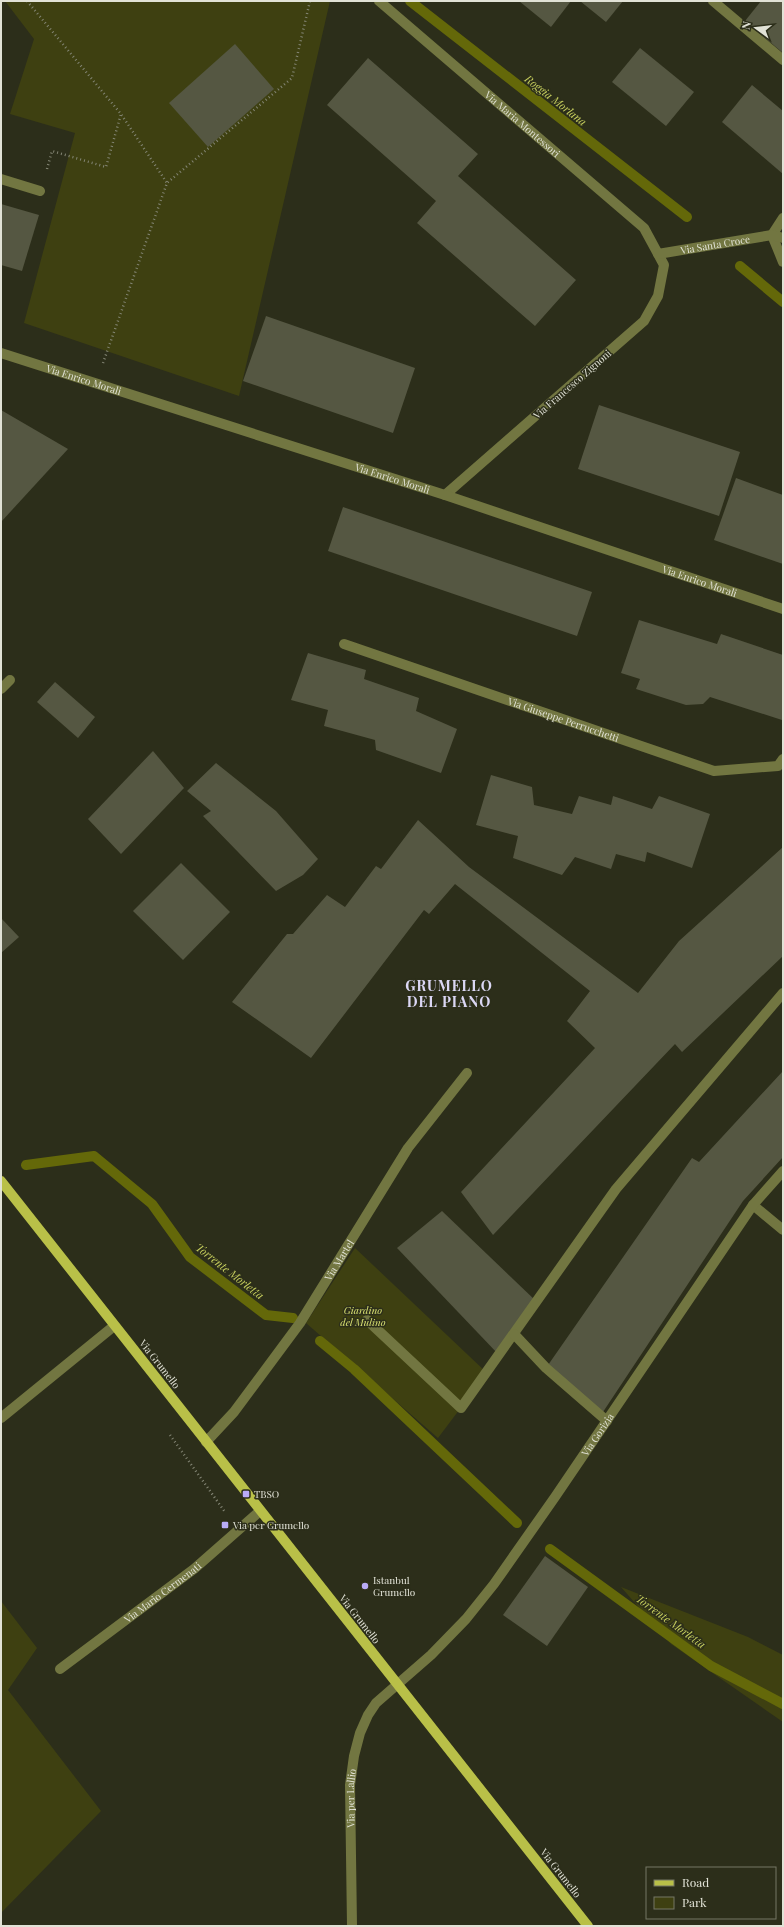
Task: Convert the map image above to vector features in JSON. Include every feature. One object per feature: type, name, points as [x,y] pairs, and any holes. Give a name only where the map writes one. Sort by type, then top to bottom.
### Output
[{"type":"main road","name":"Via Grumello","points":[[1,1182],[396,1685],[588,1926]]},
{"type":"street","name":"Via Maria Montessori","points":[[379,1],[644,228],[658,254]]},
{"type":"street","points":[[713,1],[783,60]]},
{"type":"street","points":[[1,179],[40,191]]},
{"type":"street","points":[[783,218],[772,235],[783,262]]},
{"type":"street","name":"Via Santa Croce","points":[[658,254],[772,235],[783,238]]},
{"type":"street","name":"Via Francesco Zignoni","points":[[445,495],[644,321],[658,296],[664,265],[658,254]]},
{"type":"street","name":"Via Enrico Morali","points":[[1,353],[445,495],[783,609]]},
{"type":"street","name":"Via Giuseppe Perrucchetti","points":[[344,644],[714,771],[778,766],[783,759]]},
{"type":"street","points":[[1,689],[10,680]]},
{"type":"street","points":[[368,1320],[461,1408],[616,1189],[783,993]]},
{"type":"street","name":"Via Martel","points":[[206,1442],[234,1412],[300,1323],[408,1148],[467,1073]]},
{"type":"street","name":"Via Gorizia","points":[[396,1685],[431,1655],[466,1619],[494,1584],[607,1421],[753,1205],[783,1170]]},
{"type":"street","points":[[753,1205],[783,1230]]},
{"type":"street","points":[[1,1418],[114,1326]]},
{"type":"street","points":[[514,1334],[546,1368],[607,1421]]},
{"type":"street","name":"Via Mario Cermenati","points":[[60,1669],[194,1569],[260,1511]]},
{"type":"street","name":"Via per Lallio","points":[[352,1926],[350,1785],[354,1756],[360,1733],[368,1715],[376,1703],[396,1685]]},
{"type":"path","points":[[27,1],[121,114],[167,183]]},
{"type":"path","points":[[95,384],[167,183],[292,78],[310,1]]},
{"type":"path","points":[[40,191],[52,151],[106,168],[121,114]]},
{"type":"green space","points":[[5,1],[330,1],[239,396],[24,323],[75,133],[10,114],[34,39]]},
{"type":"green space","name":"Giardino del Mulino","points":[[355,1248],[487,1373],[438,1438],[306,1323]]},
{"type":"green space","points":[[621,1587],[748,1637],[783,1655],[783,1722],[671,1644]]},
{"type":"green space","points":[[1,1601],[37,1648],[8,1690],[101,1811],[1,1913]]},
{"type":"building","points":[[519,1],[571,1],[551,27]]},
{"type":"building","points":[[580,1],[623,1],[606,22]]},
{"type":"building","points":[[761,1],[783,1],[783,53],[745,21]]},
{"type":"building","points":[[235,44],[274,89],[208,147],[169,103]]},
{"type":"building","points":[[640,48],[694,92],[666,126],[612,82]]},
{"type":"building","points":[[368,58],[478,154],[458,176],[576,280],[535,326],[417,223],[436,201],[327,105]]},
{"type":"building","points":[[752,85],[783,111],[783,174],[722,122]]},
{"type":"building","points":[[1,204],[39,215],[22,271],[1,265]]},
{"type":"building","points":[[266,316],[415,368],[393,433],[243,381]]},
{"type":"building","points":[[599,405],[740,452],[719,516],[578,469]]},
{"type":"building","points":[[1,410],[68,449],[1,522]]},
{"type":"building","points":[[736,478],[783,495],[783,564],[714,540]]},
{"type":"building","points":[[343,507],[592,592],[577,636],[328,551]]},
{"type":"building","points":[[639,620],[717,644],[721,634],[783,655],[782,720],[710,697],[703,704],[686,705],[636,689],[640,679],[621,673]]},
{"type":"building","points":[[308,653],[366,670],[364,679],[419,698],[416,711],[457,729],[441,773],[376,750],[375,740],[324,726],[328,710],[291,700]]},
{"type":"building","points":[[55,682],[95,717],[78,738],[37,702]]},
{"type":"building","points":[[153,751],[184,788],[121,854],[88,819]]},
{"type":"building","points":[[216,763],[276,811],[318,859],[303,875],[276,891],[203,816],[211,811],[187,791]]},
{"type":"building","points":[[491,775],[532,787],[534,805],[572,814],[579,796],[611,805],[613,796],[652,809],[659,796],[710,814],[692,868],[647,852],[645,862],[616,854],[611,869],[575,857],[562,875],[513,858],[518,836],[476,825]]},
{"type":"building","points":[[418,820],[469,867],[638,993],[679,941],[783,847],[783,956],[682,1052],[675,1044],[493,1235],[461,1192],[595,1048],[567,1021],[590,991],[455,884],[429,914],[424,910],[311,1058],[232,1002],[287,934],[293,934],[327,895],[345,907],[376,866],[381,869]]},
{"type":"building","points":[[181,863],[230,912],[183,960],[133,911]]},
{"type":"building","points":[[1,918],[19,937],[1,953]]},
{"type":"building","points":[[783,1071],[783,1157],[743,1201],[601,1415],[546,1368],[692,1158],[699,1162]]},
{"type":"building","points":[[442,1211],[537,1302],[499,1355],[397,1248]]},
{"type":"building","points":[[545,1556],[588,1587],[547,1646],[503,1615]]},
{"type":"waterway","name":"Roggia Morlana","points":[[410,1],[687,217]]},
{"type":"waterway","name":"Roggia Morlana","points":[[740,266],[783,302]]},
{"type":"waterway","name":"Torrente Morletta","points":[[26,1165],[94,1156],[152,1204],[190,1257],[266,1315],[293,1318]]},
{"type":"waterway","name":"Torrente Morletta","points":[[320,1341],[354,1369],[517,1523]]},
{"type":"waterway","name":"Torrente Morletta","points":[[550,1549],[711,1666],[783,1704]]},
{"type":"place","name":"TBSO","points":[[246,1494]]},
{"type":"place","name":"Via per Grumello","points":[[225,1525]]},
{"type":"place","name":"Istanbul Grumello","points":[[365,1586]]},
{"type":"district","name":"GRUMELLO DEL PIANO","points":[[449,994]]}]
